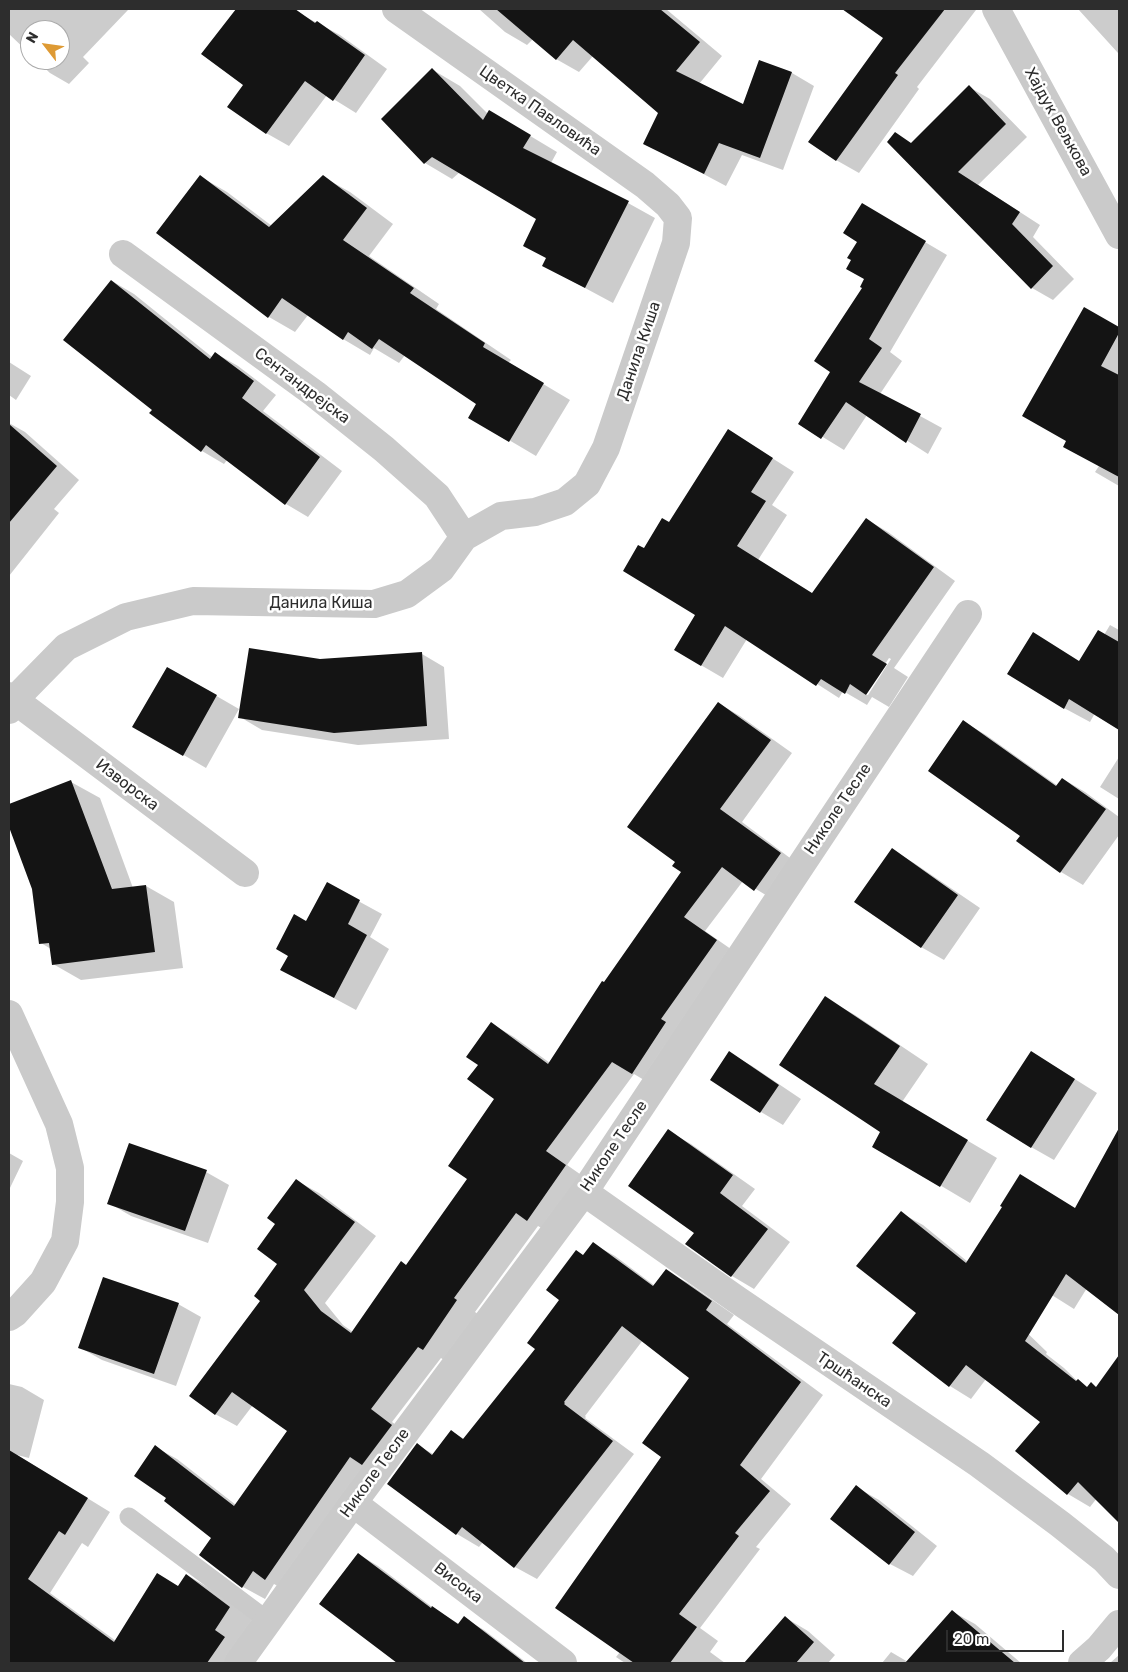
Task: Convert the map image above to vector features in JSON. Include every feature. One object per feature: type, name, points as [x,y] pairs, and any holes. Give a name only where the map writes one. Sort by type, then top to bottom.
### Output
[{"type":"street","name":"Цветка Павловића","points":[[396,9],[645,184],[668,205],[678,218]]},
{"type":"street","name":"Хајдук Вељкова","points":[[996,9],[1119,235]]},
{"type":"street","name":"Данила Киша","points":[[10,702],[66,647],[126,617],[193,601],[374,604],[407,594],[441,568],[464,537],[501,516],[535,512],[565,502],[587,484],[606,448],[676,244],[678,218]]},
{"type":"street","name":"Сентандрејска","points":[[123,254],[315,394],[384,449],[437,496],[464,537]]},
{"type":"street","name":"Николе Тесле","points":[[238,1663],[352,1502],[584,1192],[968,614]]},
{"type":"street","name":"Изворска","points":[[10,702],[246,873]]},
{"type":"street","points":[[9,1014],[59,1124],[70,1168],[70,1202],[65,1241],[43,1282],[15,1313],[9,1316]]},
{"type":"street","name":"Тршћанска","points":[[584,1192],[736,1299],[979,1464],[1060,1524],[1104,1559],[1119,1574]]},
{"type":"street","name":"Висока","points":[[352,1502],[563,1663]]},
{"type":"street","points":[[1082,1663],[1119,1624]]},
{"type":"lane","points":[[129,1517],[268,1621]]},
{"type":"building","points":[[236,9],[295,9],[315,23],[317,21],[365,55],[333,101],[305,81],[266,134],[227,107],[243,85],[201,54]]},
{"type":"building","points":[[496,9],[660,9],[700,42],[676,71],[743,104],[759,60],[792,72],[760,158],[719,143],[704,174],[643,144],[658,113],[573,40],[556,60]]},
{"type":"building","points":[[842,9],[945,9],[895,73],[898,75],[836,161],[808,142],[883,38]]},
{"type":"building","points":[[432,68],[483,120],[489,110],[531,135],[523,148],[629,201],[585,288],[542,266],[546,258],[523,246],[536,219],[432,157],[424,164],[381,119]]},
{"type":"building","points":[[969,85],[1006,124],[958,172],[1020,212],[1012,224],[1053,266],[1031,289],[887,142],[895,132],[911,143]]},
{"type":"building","points":[[200,175],[269,227],[323,175],[367,208],[343,240],[414,288],[410,293],[485,343],[483,347],[544,383],[509,442],[468,418],[476,404],[379,339],[372,349],[348,332],[343,340],[282,298],[268,318],[156,233]]},
{"type":"building","points":[[862,203],[926,241],[869,339],[882,348],[859,382],[921,414],[906,443],[846,402],[821,439],[798,424],[830,372],[814,361],[862,288],[860,287],[864,279],[846,269],[851,260],[847,258],[857,242],[843,233]]},
{"type":"building","points":[[111,280],[210,359],[215,352],[254,381],[242,398],[320,457],[285,505],[206,445],[201,452],[149,413],[152,410],[63,340]]},
{"type":"building","points":[[1084,307],[1119,327],[1119,333],[1101,366],[1119,375],[1119,477],[1063,447],[1066,441],[1022,416]]},
{"type":"building","points":[[9,424],[57,466],[9,523]]},
{"type":"building","points":[[728,429],[773,458],[751,492],[766,501],[737,546],[812,593],[866,518],[934,567],[872,655],[887,664],[866,695],[850,684],[845,694],[821,679],[816,686],[725,626],[701,666],[674,650],[695,615],[623,571],[638,545],[644,548],[662,518],[669,522]]},
{"type":"building","points":[[1098,630],[1119,642],[1119,730],[1069,699],[1064,709],[1007,674],[1033,632],[1079,661]]},
{"type":"building","points":[[249,648],[320,659],[422,652],[427,726],[334,733],[238,718]]},
{"type":"building","points":[[167,667],[217,695],[183,756],[132,727]]},
{"type":"building","points":[[718,702],[771,740],[720,809],[781,853],[754,891],[722,867],[684,917],[717,940],[661,1019],[666,1022],[632,1074],[612,1062],[546,1151],[566,1165],[527,1221],[516,1213],[454,1298],[457,1300],[423,1350],[418,1347],[371,1409],[392,1425],[362,1465],[350,1457],[265,1580],[253,1571],[242,1588],[199,1555],[211,1538],[164,1501],[166,1498],[134,1476],[155,1445],[234,1506],[287,1431],[232,1392],[215,1415],[189,1396],[260,1301],[254,1296],[277,1264],[257,1249],[275,1224],[267,1218],[296,1179],[355,1222],[304,1290],[321,1311],[351,1333],[401,1261],[406,1265],[467,1179],[448,1166],[494,1099],[467,1079],[478,1065],[466,1057],[491,1022],[548,1064],[602,981],[604,982],[681,872],[672,866],[675,862],[627,827]]},
{"type":"building","points":[[963,720],[1056,786],[1062,778],[1106,809],[1060,873],[1016,841],[1020,836],[928,771]]},
{"type":"building","points":[[71,780],[112,889],[146,885],[155,952],[52,965],[49,943],[39,944],[32,889],[9,827],[9,804]]},
{"type":"building","points":[[892,848],[958,895],[921,948],[854,902]]},
{"type":"building","points":[[327,882],[360,900],[348,924],[367,935],[334,998],[280,970],[288,956],[276,949],[294,914],[306,921]]},
{"type":"building","points":[[825,996],[900,1046],[874,1084],[968,1140],[940,1187],[872,1147],[880,1132],[779,1065]]},
{"type":"building","points":[[729,1051],[779,1085],[760,1113],[710,1080]]},
{"type":"building","points":[[1031,1051],[1075,1079],[1031,1148],[986,1120]]},
{"type":"building","points":[[1119,1128],[1119,1315],[1066,1274],[1025,1341],[1076,1381],[1078,1379],[1087,1387],[1091,1382],[1096,1387],[1119,1355],[1119,1523],[1078,1482],[1067,1495],[1015,1451],[1040,1422],[966,1365],[949,1387],[892,1343],[916,1313],[856,1266],[901,1211],[966,1263],[1002,1207],[1000,1206],[1020,1174],[1075,1208]]},
{"type":"building","points":[[668,1129],[733,1175],[720,1193],[768,1229],[731,1277],[685,1244],[694,1233],[628,1186]]},
{"type":"building","points":[[129,1143],[207,1170],[185,1231],[107,1204]]},
{"type":"building","points":[[593,1242],[653,1286],[666,1269],[712,1301],[706,1310],[801,1382],[740,1465],[770,1491],[735,1533],[739,1536],[679,1614],[697,1627],[670,1663],[634,1663],[555,1608],[661,1457],[642,1443],[689,1378],[622,1326],[564,1402],[564,1404],[613,1441],[514,1568],[462,1527],[456,1535],[387,1484],[417,1443],[432,1455],[451,1430],[463,1439],[535,1349],[527,1343],[559,1300],[546,1290],[576,1250],[583,1255]]},
{"type":"building","points":[[103,1277],[179,1303],[154,1374],[78,1348]]},
{"type":"building","points":[[9,1450],[88,1498],[65,1535],[59,1531],[28,1579],[114,1642],[157,1573],[178,1586],[186,1574],[230,1607],[215,1630],[225,1637],[207,1663],[9,1663]]},
{"type":"building","points":[[856,1485],[915,1532],[889,1565],[830,1519]]},
{"type":"building","points":[[358,1553],[431,1608],[432,1606],[458,1624],[464,1616],[525,1663],[397,1663],[319,1604]]},
{"type":"building","points":[[952,1610],[1015,1663],[905,1663]]},
{"type":"building","points":[[785,1616],[814,1642],[796,1663],[744,1663]]}]
